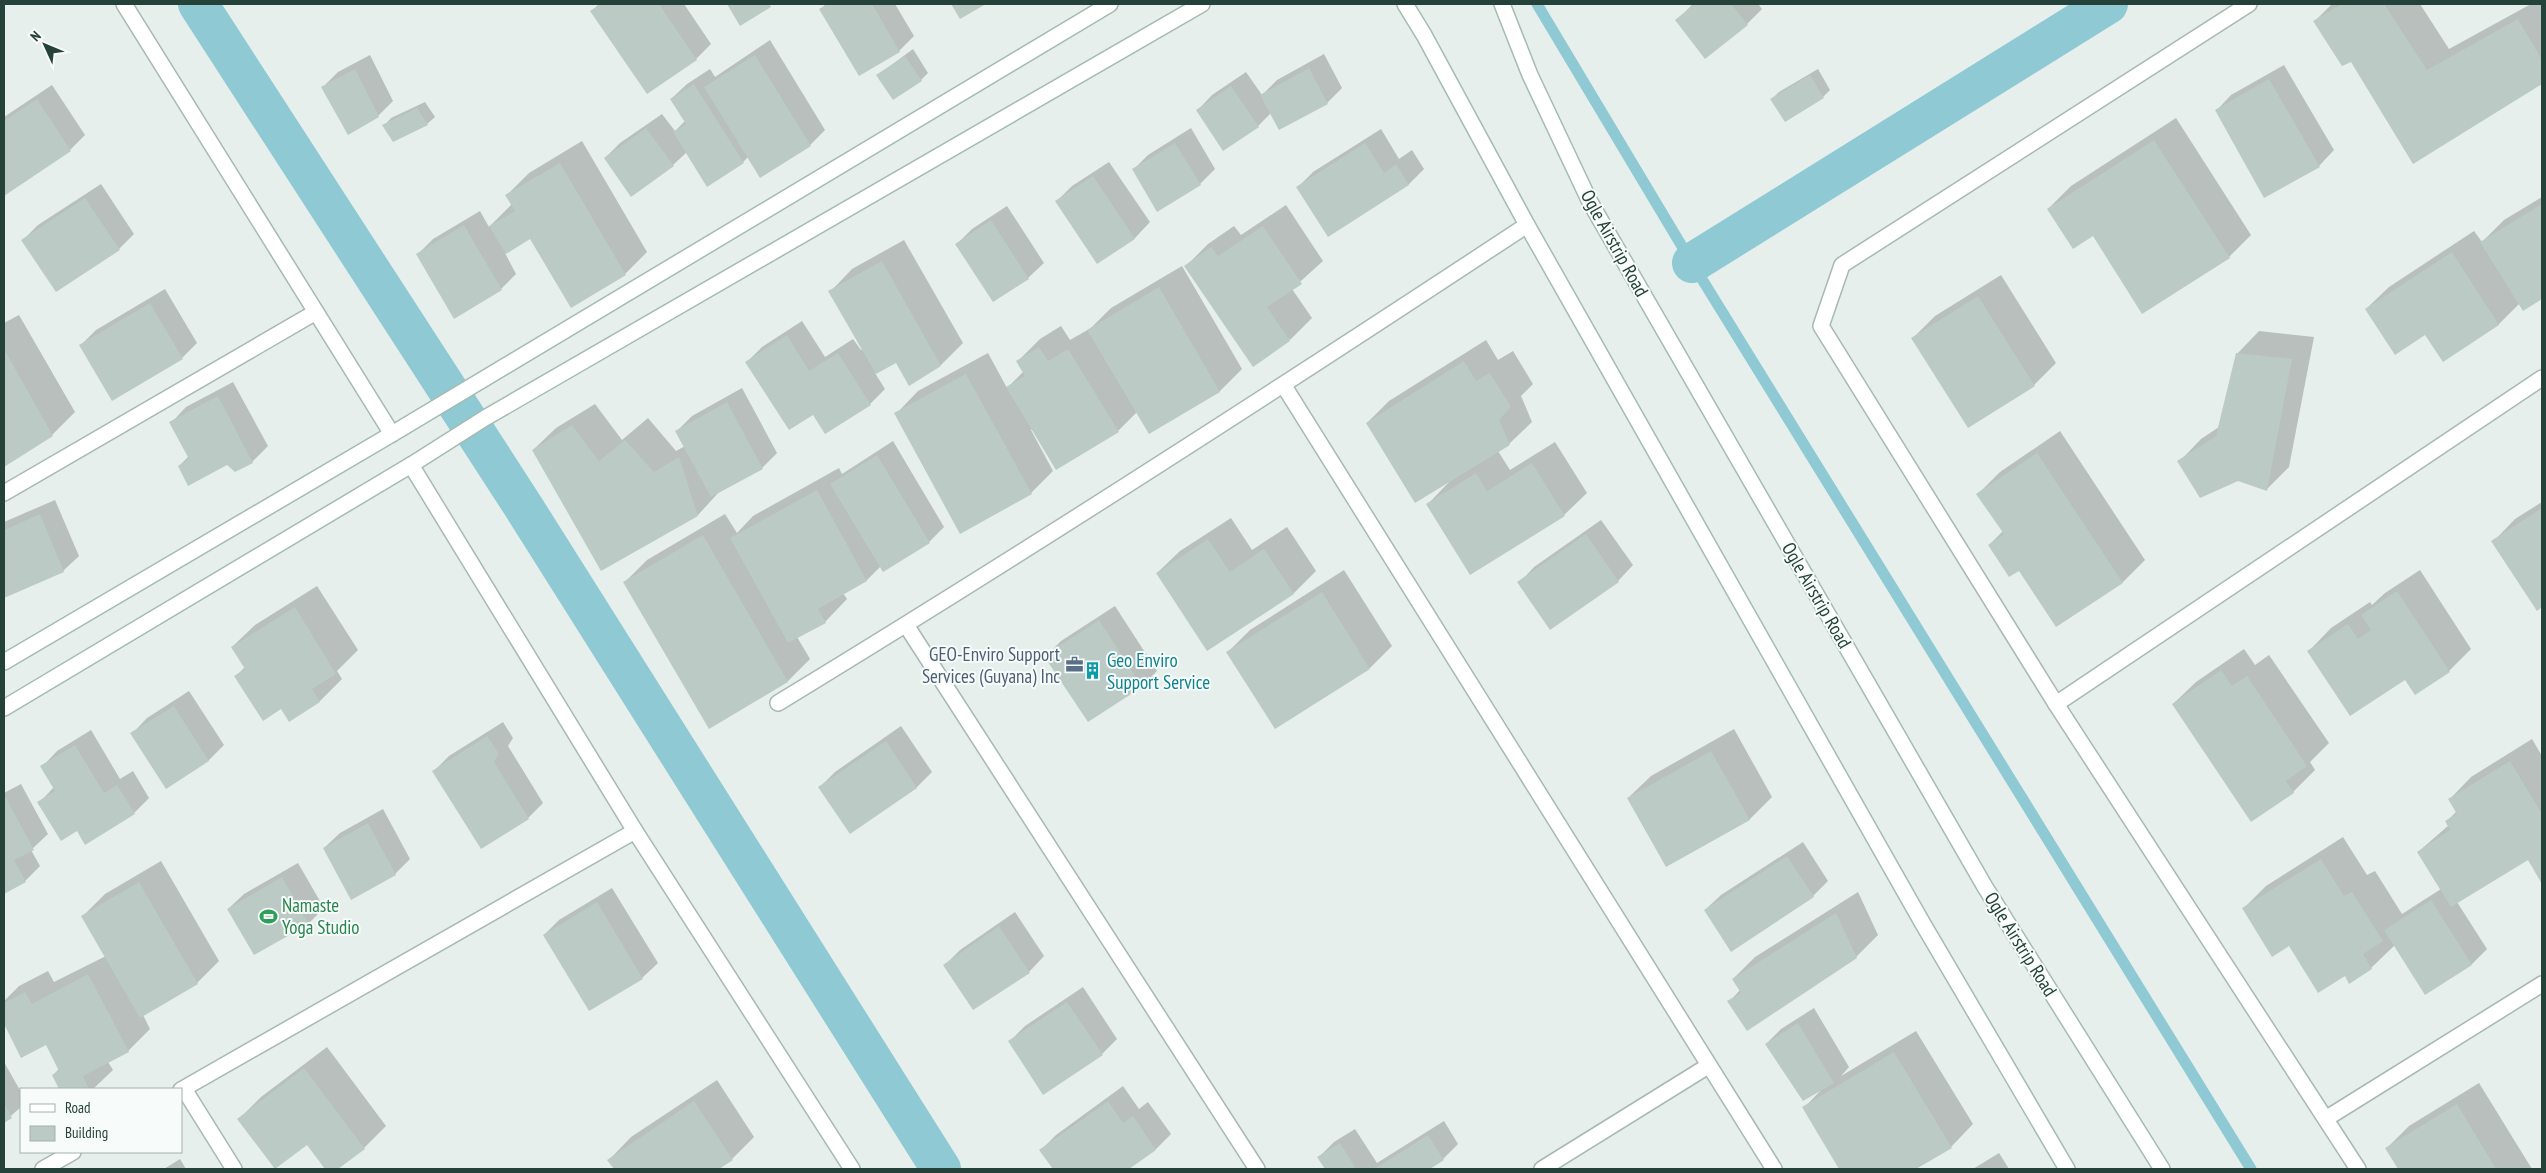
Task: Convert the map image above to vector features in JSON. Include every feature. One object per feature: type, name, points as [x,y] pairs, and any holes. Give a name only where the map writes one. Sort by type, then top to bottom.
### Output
[{"type":"street","points":[[124,4],[392,434]]},
{"type":"street","points":[[4,662],[392,434],[1110,4]]},
{"type":"street","points":[[4,708],[411,465],[486,418],[1202,4]]},
{"type":"street","points":[[1405,4],[1424,35],[1527,225],[1923,924],[2068,1169]]},
{"type":"street","name":"Ogle Airstrip Road","points":[[1502,4],[1530,75],[1590,202],[1985,887],[2162,1169]]},
{"type":"street","points":[[2249,4],[1842,265],[1821,326],[2056,704],[2358,1169]]},
{"type":"street","points":[[778,703],[906,625],[1284,386],[1527,225]]},
{"type":"street","points":[[4,494],[316,312]]},
{"type":"street","points":[[2056,704],[2542,378]]},
{"type":"street","points":[[1284,386],[1774,1169]]},
{"type":"street","points":[[411,465],[635,831],[852,1169]]},
{"type":"street","points":[[906,625],[1257,1169]]},
{"type":"street","points":[[234,1169],[183,1089],[635,831]]},
{"type":"street","points":[[2326,1118],[2542,984]]},
{"type":"street","points":[[1542,1169],[1708,1066]]},
{"type":"street","points":[[43,1169],[71,1153]]},
{"type":"building","points":[[601,4],[659,4],[697,60],[647,94],[590,11]]},
{"type":"building","points":[[727,4],[769,4],[771,7],[740,26]]},
{"type":"building","points":[[828,4],[872,4],[900,52],[859,76],[819,9]]},
{"type":"building","points":[[951,4],[986,4],[960,19]]},
{"type":"building","points":[[1695,4],[1731,4],[1748,25],[1705,59],[1675,20]]},
{"type":"building","points":[[2342,4],[2384,4],[2427,70],[2518,19],[2542,60],[2542,84],[2413,164],[2351,62],[2342,66],[2313,21]]},
{"type":"building","points":[[755,55],[811,146],[760,178],[704,87]]},
{"type":"building","points":[[905,56],[922,81],[893,100],[876,75]]},
{"type":"building","points":[[1309,68],[1328,104],[1279,130],[1260,95]]},
{"type":"building","points":[[355,69],[379,117],[348,135],[321,87]]},
{"type":"building","points":[[1810,75],[1824,98],[1785,122],[1770,99]]},
{"type":"building","points":[[2269,79],[2320,167],[2264,198],[2215,110]]},
{"type":"building","points":[[694,84],[744,163],[707,187],[673,132],[686,124],[670,99]]},
{"type":"building","points":[[1231,86],[1259,127],[1223,151],[1196,110]]},
{"type":"building","points":[[37,99],[71,151],[4,196],[4,121]]},
{"type":"building","points":[[417,108],[428,125],[393,142],[382,125]]},
{"type":"building","points":[[646,128],[674,166],[631,197],[604,158]]},
{"type":"building","points":[[2154,140],[2230,258],[2142,314],[2093,236],[2073,249],[2047,209]]},
{"type":"building","points":[[1175,143],[1201,185],[1157,212],[1132,169]]},
{"type":"building","points":[[1365,143],[1384,173],[1396,164],[1409,185],[1328,237],[1296,187]]},
{"type":"building","points":[[560,163],[626,275],[571,308],[530,239],[506,254],[489,226],[515,211],[505,195]]},
{"type":"building","points":[[1093,176],[1135,239],[1097,264],[1055,201]]},
{"type":"building","points":[[85,198],[120,250],[56,292],[21,240]]},
{"type":"building","points":[[2542,204],[2542,299],[2523,311],[2480,242]]},
{"type":"building","points":[[991,220],[1029,279],[993,302],[955,244]]},
{"type":"building","points":[[464,225],[502,290],[454,319],[416,254]]},
{"type":"building","points":[[1263,226],[1302,284],[1267,307],[1290,341],[1253,367],[1184,266],[1211,247],[1218,256]]},
{"type":"building","points":[[2452,252],[2499,325],[2443,362],[2425,335],[2395,355],[2365,309]]},
{"type":"building","points":[[882,261],[941,366],[909,386],[896,363],[876,374],[828,291]]},
{"type":"building","points":[[1159,287],[1220,392],[1149,434],[1087,330]]},
{"type":"building","points":[[1978,296],[2035,386],[1968,428],[1911,338]]},
{"type":"building","points":[[150,303],[183,359],[112,401],[79,345]]},
{"type":"building","points":[[787,335],[809,371],[838,353],[871,405],[825,434],[813,415],[789,430],[745,362]]},
{"type":"building","points":[[1039,347],[1048,361],[1068,349],[1119,432],[1056,470],[1006,387],[1025,376],[1016,361]]},
{"type":"building","points":[[4,349],[53,436],[4,467]]},
{"type":"building","points":[[2236,353],[2292,359],[2267,491],[2238,481],[2200,498],[2177,461],[2216,436]]},
{"type":"building","points":[[1464,361],[1476,381],[1490,373],[1511,407],[1499,420],[1510,445],[1415,503],[1366,423]]},
{"type":"building","points":[[966,374],[1032,494],[960,534],[894,413]]},
{"type":"building","points":[[218,396],[253,463],[235,472],[227,465],[188,486],[178,466],[189,459],[169,422]]},
{"type":"building","points":[[727,402],[763,469],[711,497],[675,431]]},
{"type":"building","points":[[572,425],[599,461],[625,440],[654,472],[679,457],[698,516],[601,571],[532,450]]},
{"type":"building","points":[[2037,453],[2123,583],[2056,627],[2019,571],[2009,577],[1988,545],[2004,534],[1976,494]]},
{"type":"building","points":[[877,455],[930,543],[883,572],[830,484]]},
{"type":"building","points":[[1532,463],[1565,516],[1470,575],[1426,504],[1476,473],[1487,491]]},
{"type":"building","points":[[817,490],[867,581],[818,609],[826,623],[788,643],[730,538]]},
{"type":"building","points":[[2542,508],[2542,607],[2537,611],[2491,541]]},
{"type":"building","points":[[40,514],[64,572],[4,598],[4,530]]},
{"type":"building","points":[[1586,534],[1619,582],[1550,630],[1517,582]]},
{"type":"building","points":[[703,535],[788,682],[709,729],[623,582]]},
{"type":"building","points":[[1208,539],[1230,572],[1264,549],[1294,594],[1207,651],[1156,573]]},
{"type":"building","points":[[2397,591],[2450,672],[2415,695],[2405,680],[2350,716],[2307,651],[2348,624],[2358,639],[2371,630],[2361,615]]},
{"type":"building","points":[[1322,592],[1370,669],[1275,729],[1226,652]]},
{"type":"building","points":[[295,607],[336,674],[312,689],[320,702],[289,722],[281,709],[263,721],[234,676],[245,669],[231,647]]},
{"type":"building","name":"Geo Enviro Support Service","points":[[1099,620],[1142,687],[1088,722],[1044,656]]},
{"type":"building","points":[[2221,670],[2232,686],[2247,676],[2307,766],[2286,781],[2294,793],[2251,822],[2172,704]]},
{"type":"building","points":[[174,706],[209,761],[166,789],[130,733]]},
{"type":"building","points":[[487,736],[499,754],[494,762],[529,819],[481,849],[432,771]]},
{"type":"building","points":[[886,741],[917,788],[850,834],[818,787]]},
{"type":"building","points":[[75,745],[104,793],[117,785],[135,814],[85,845],[77,831],[61,841],[37,802],[55,791],[40,766]]},
{"type":"building","points":[[1711,751],[1750,820],[1666,867],[1627,798]]},
{"type":"building","points":[[2510,761],[2542,814],[2542,884],[2528,860],[2451,907],[2417,852],[2450,830],[2445,821],[2457,814],[2448,799]]},
{"type":"building","points":[[6,798],[34,850],[14,860],[26,882],[4,894],[4,799]]},
{"type":"building","points":[[368,823],[396,875],[351,900],[323,848]]},
{"type":"building","points":[[1787,856],[1814,897],[1731,952],[1704,910]]},
{"type":"building","points":[[2321,859],[2344,896],[2352,892],[2383,941],[2363,954],[2372,969],[2349,984],[2345,976],[2318,993],[2289,946],[2272,957],[2242,908]]},
{"type":"building","name":"Namaste Yoga Studio","points":[[282,877],[309,924],[254,955],[227,909]]},
{"type":"building","points":[[139,882],[198,984],[140,1018],[81,916]]},
{"type":"building","points":[[2431,900],[2472,965],[2425,995],[2384,930]]},
{"type":"building","points":[[597,902],[643,979],[589,1011],[543,935]]},
{"type":"building","points":[[1836,913],[1857,958],[1747,1031],[1727,1001],[1741,993],[1732,979]]},
{"type":"building","points":[[999,926],[1030,973],[973,1010],[943,965]]},
{"type":"building","points":[[88,974],[129,1052],[83,1076],[89,1088],[58,1088],[52,1075],[59,1071],[46,1045],[21,1058],[4,1024],[4,1003],[25,992],[32,1004]]},
{"type":"building","points":[[1067,1002],[1103,1055],[1043,1095],[1008,1041]]},
{"type":"building","points":[[1798,1023],[1834,1083],[1803,1101],[1765,1044]]},
{"type":"building","points":[[1894,1052],[1952,1148],[1916,1169],[1839,1169],[1802,1107]]},
{"type":"building","points":[[304,1068],[365,1149],[338,1169],[325,1169],[307,1145],[275,1169],[237,1119]]},
{"type":"building","points":[[694,1101],[733,1160],[719,1169],[614,1169],[607,1160]]},
{"type":"building","points":[[1108,1101],[1123,1123],[1133,1116],[1156,1150],[1129,1169],[1053,1169],[1039,1150]]},
{"type":"building","points":[[4,1103],[12,1118],[4,1123]]},
{"type":"building","points":[[2457,1104],[2496,1169],[2398,1169],[2385,1148]]},
{"type":"building","points":[[1428,1135],[1444,1160],[1430,1169],[1374,1169]]},
{"type":"building","points":[[1340,1143],[1356,1169],[1325,1169],[1317,1157]]},
{"type":"waterway","points":[[198,4],[523,506],[941,1169]]},
{"type":"waterway","points":[[1537,4],[1692,263],[2251,1169]]},
{"type":"waterway","points":[[1692,263],[2108,4]]},
{"type":"place","name":"GEO-Enviro Support Services (Guyana) Inc","points":[[1074,665]]},
{"type":"place","name":"Geo Enviro Support Service","points":[[1093,671]]},
{"type":"place","name":"Namaste Yoga Studio","points":[[268,916]]}]
